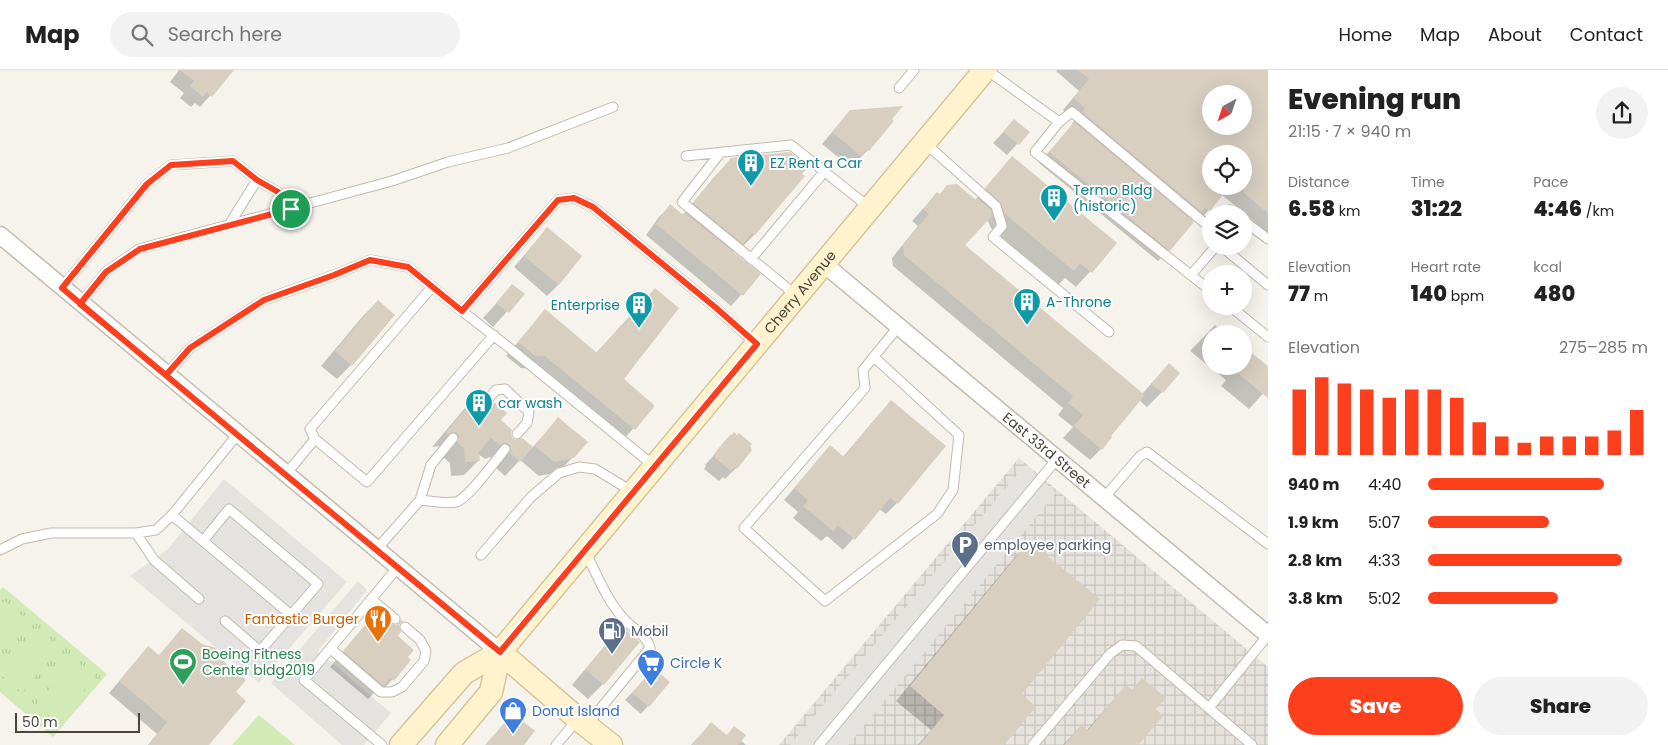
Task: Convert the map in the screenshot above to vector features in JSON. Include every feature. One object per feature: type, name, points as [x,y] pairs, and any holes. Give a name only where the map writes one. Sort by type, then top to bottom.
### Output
[{"type":"main road","name":"Cherry Avenue","points":[[401,745],[464,673],[500,652],[986,70]]},
{"type":"main road","name":"Cherry Avenue","points":[[447,745],[491,692],[500,652]]},
{"type":"main road","points":[[500,652],[593,734]]},
{"type":"street","points":[[0,235],[80,304],[500,652]]},
{"type":"street","name":"East 33rd Street","points":[[824,264],[1268,635]]},
{"type":"lane","points":[[899,88],[914,70]]},
{"type":"lane","points":[[986,70],[1059,122]]},
{"type":"lane","points":[[80,304],[106,272],[140,249],[291,209],[448,162],[508,148],[613,107]]},
{"type":"lane","points":[[1202,221],[1072,112],[1059,122],[1036,152],[1202,284]]},
{"type":"lane","points":[[924,143],[996,206],[1002,226],[993,237],[1109,332]]},
{"type":"lane","points":[[686,156],[791,144],[870,208]]},
{"type":"lane","points":[[721,152],[682,202],[797,296]]},
{"type":"lane","points":[[62,288],[147,184],[171,165],[233,161],[257,180],[278,192],[291,209]]},
{"type":"lane","points":[[751,259],[824,172]]},
{"type":"lane","points":[[229,226],[257,180]]},
{"type":"lane","points":[[462,311],[558,200],[574,198],[593,207],[757,344]]},
{"type":"lane","points":[[1252,227],[1268,239]]},
{"type":"lane","points":[[1191,275],[1208,255]]},
{"type":"lane","points":[[1232,255],[1268,285]]},
{"type":"lane","points":[[166,375],[190,348],[264,300],[370,260],[408,267],[654,467]]},
{"type":"lane","points":[[432,287],[310,429],[314,439],[367,482],[494,335]]},
{"type":"lane","points":[[1241,315],[1268,337]]},
{"type":"lane","points":[[874,357],[960,435],[953,490],[937,514],[825,601],[744,528],[865,388],[863,370],[898,327]]},
{"type":"lane","points":[[489,398],[496,390],[505,389],[529,412],[527,423],[517,434]]},
{"type":"lane","points":[[0,550],[22,539],[51,533],[136,533],[156,530],[172,515],[238,435]]},
{"type":"lane","points":[[376,550],[420,500],[431,465],[453,438]]},
{"type":"lane","points":[[286,474],[314,439]]},
{"type":"lane","points":[[420,500],[458,502],[466,496],[505,449]]},
{"type":"lane","points":[[1104,498],[1140,456],[1147,452],[1268,544]]},
{"type":"lane","points":[[819,745],[1057,459]]},
{"type":"lane","points":[[481,555],[531,497],[559,473],[579,467],[595,469],[633,492]]},
{"type":"lane","points":[[203,541],[229,508],[318,584],[260,651],[225,621]]},
{"type":"lane","points":[[172,515],[291,615]]},
{"type":"lane","points":[[136,533],[154,560],[199,599]]},
{"type":"lane","points":[[556,745],[593,734],[650,648],[648,641],[623,619],[584,550]]},
{"type":"lane","points":[[382,745],[304,680],[398,567]]},
{"type":"lane","points":[[371,599],[395,619]]},
{"type":"lane","points":[[331,649],[381,692],[392,692],[402,687],[408,681],[424,660],[426,651],[420,640],[405,628]]},
{"type":"lane","points":[[1209,708],[1268,635]]},
{"type":"lane","points":[[1033,745],[1110,654],[1122,645],[1136,646],[1252,745]]},
{"type":"shaded area","points":[[1019,458],[1268,667],[1268,745],[779,745]]},
{"type":"shaded area","name":"employee parking","points":[[1025,465],[1056,493],[848,745],[790,745]]},
{"type":"shaded area","points":[[224,479],[347,582],[259,683],[130,576],[168,549]]},
{"type":"shaded area","points":[[358,581],[367,590],[318,651],[391,713],[364,745],[342,745],[271,683]]},
{"type":"green space","points":[[3,587],[107,674],[53,737],[0,692],[0,590]]},
{"type":"green space","points":[[4,601],[25,618],[0,648],[0,605]]},
{"type":"green space","points":[[38,630],[59,647],[22,693],[1,675]]},
{"type":"green space","points":[[74,659],[95,677],[57,722],[36,705]]},
{"type":"green space","points":[[259,715],[295,745],[232,745]]},
{"type":"building","points":[[180,70],[234,70],[212,97],[207,92],[203,97],[190,86],[194,81]]},
{"type":"building","points":[[1078,70],[1268,70],[1268,213],[1246,195],[1252,195],[1252,145],[1202,145],[1202,195],[1223,195],[1215,205],[1202,205],[1202,212],[1082,112],[1085,108],[1073,98],[1089,79]]},
{"type":"building","points":[[903,106],[892,119],[894,121],[869,151],[867,149],[861,156],[832,132],[850,110]]},
{"type":"building","points":[[1014,119],[1030,132],[1019,145],[1003,132]]},
{"type":"building","points":[[1074,122],[1194,222],[1170,251],[1049,152]]},
{"type":"building","name":"EZ Rent a Car","points":[[790,152],[808,167],[802,174],[805,176],[755,235],[752,233],[743,244],[693,203],[731,158]]},
{"type":"building","name":"Termo Bldg (historic)","points":[[1012,156],[1117,243],[1092,273],[1080,263],[1074,271],[1005,214],[1000,202],[985,188]]},
{"type":"building","name":"A-Throne","points":[[957,184],[991,210],[992,216],[965,245],[1145,395],[1111,436],[1102,450],[1074,426],[1083,415],[1068,403],[1073,396],[904,255],[903,245],[929,214],[923,209],[937,192],[940,194],[947,185]]},
{"type":"building","points":[[670,204],[682,214],[685,213],[761,274],[743,296],[656,224]]},
{"type":"building","points":[[547,227],[582,256],[559,285],[524,256]]},
{"type":"building","points":[[512,284],[525,294],[509,313],[496,303]]},
{"type":"building","points":[[655,288],[679,308],[624,379],[654,405],[635,430],[545,356],[535,356],[518,342],[545,309],[597,353]]},
{"type":"building","points":[[378,300],[395,315],[352,366],[335,351]]},
{"type":"building","points":[[1252,353],[1268,366],[1268,398],[1240,375],[1252,375]]},
{"type":"building","points":[[1169,363],[1180,373],[1163,393],[1151,384]]},
{"type":"building","name":"car wash","points":[[480,392],[484,395],[483,400],[485,403],[491,404],[494,402],[507,413],[501,420],[512,430],[512,438],[516,440],[522,438],[533,447],[520,462],[510,453],[509,444],[500,445],[491,438],[479,452],[480,461],[465,462],[464,448],[457,442],[459,435],[454,432],[448,434],[446,432]]},
{"type":"building","points":[[891,400],[946,446],[898,504],[890,498],[855,540],[838,525],[833,531],[803,506],[808,500],[794,488],[830,445],[844,457]]},
{"type":"building","points":[[558,417],[588,442],[574,458],[554,462],[535,446]]},
{"type":"building","points":[[734,432],[737,435],[739,433],[752,444],[750,446],[752,450],[737,469],[735,467],[731,471],[714,457],[722,444]]},
{"type":"building","points":[[1029,541],[1100,599],[1022,694],[1036,707],[1004,745],[919,745],[944,715],[910,686]]},
{"type":"building","name":"Fantastic Burger","points":[[376,612],[391,624],[397,625],[401,620],[403,621],[399,625],[401,632],[398,636],[414,650],[408,657],[411,660],[394,681],[390,678],[384,686],[343,651]]},
{"type":"building","points":[[622,626],[640,642],[604,685],[585,670]]},
{"type":"building","name":"Boeing Fitness Center bldg2019","points":[[182,628],[202,644],[216,648],[221,653],[225,663],[246,680],[236,692],[246,701],[209,745],[148,745],[167,722],[119,681],[148,646],[159,655]]},
{"type":"building","name":"Circle K","points":[[654,668],[670,682],[649,707],[632,693]]},
{"type":"building","points":[[1142,678],[1166,698],[1156,709],[1163,716],[1138,745],[1064,745],[1081,725],[1088,730],[1126,685],[1132,690]]},
{"type":"building","name":"Donut Island","points":[[519,718],[535,731],[524,745],[485,745],[508,719]]},
{"type":"building","points":[[711,722],[727,735],[734,726],[746,735],[738,745],[692,745]]},
{"type":"place","name":"EZ Rent a Car","points":[[751,187]]},
{"type":"place","name":"Termo Bldg (historic)","points":[[1054,222]]},
{"type":"place","name":"A-Throne","points":[[1027,326]]},
{"type":"place","name":"Enterprise","points":[[639,329]]},
{"type":"place","name":"car wash","points":[[479,427]]},
{"type":"place","name":"employee parking","points":[[965,569]]},
{"type":"place","name":"Fantastic Burger","points":[[378,643]]},
{"type":"place","name":"Mobil","points":[[612,655]]},
{"type":"place","name":"Boeing Fitness Center bldg2019","points":[[183,686]]},
{"type":"place","name":"Circle K","points":[[651,687]]},
{"type":"place","name":"Donut Island","points":[[513,735]]},
{"type":"route","points":[[291,209],[140,249],[106,272],[80,304],[166,375],[190,348],[264,300],[370,260],[408,267],[462,311],[558,200],[574,198],[593,207],[757,344],[500,652],[376,550],[294,480],[238,435],[80,304],[62,288],[147,184],[171,165],[233,161],[257,180],[278,192],[291,209]]}]
